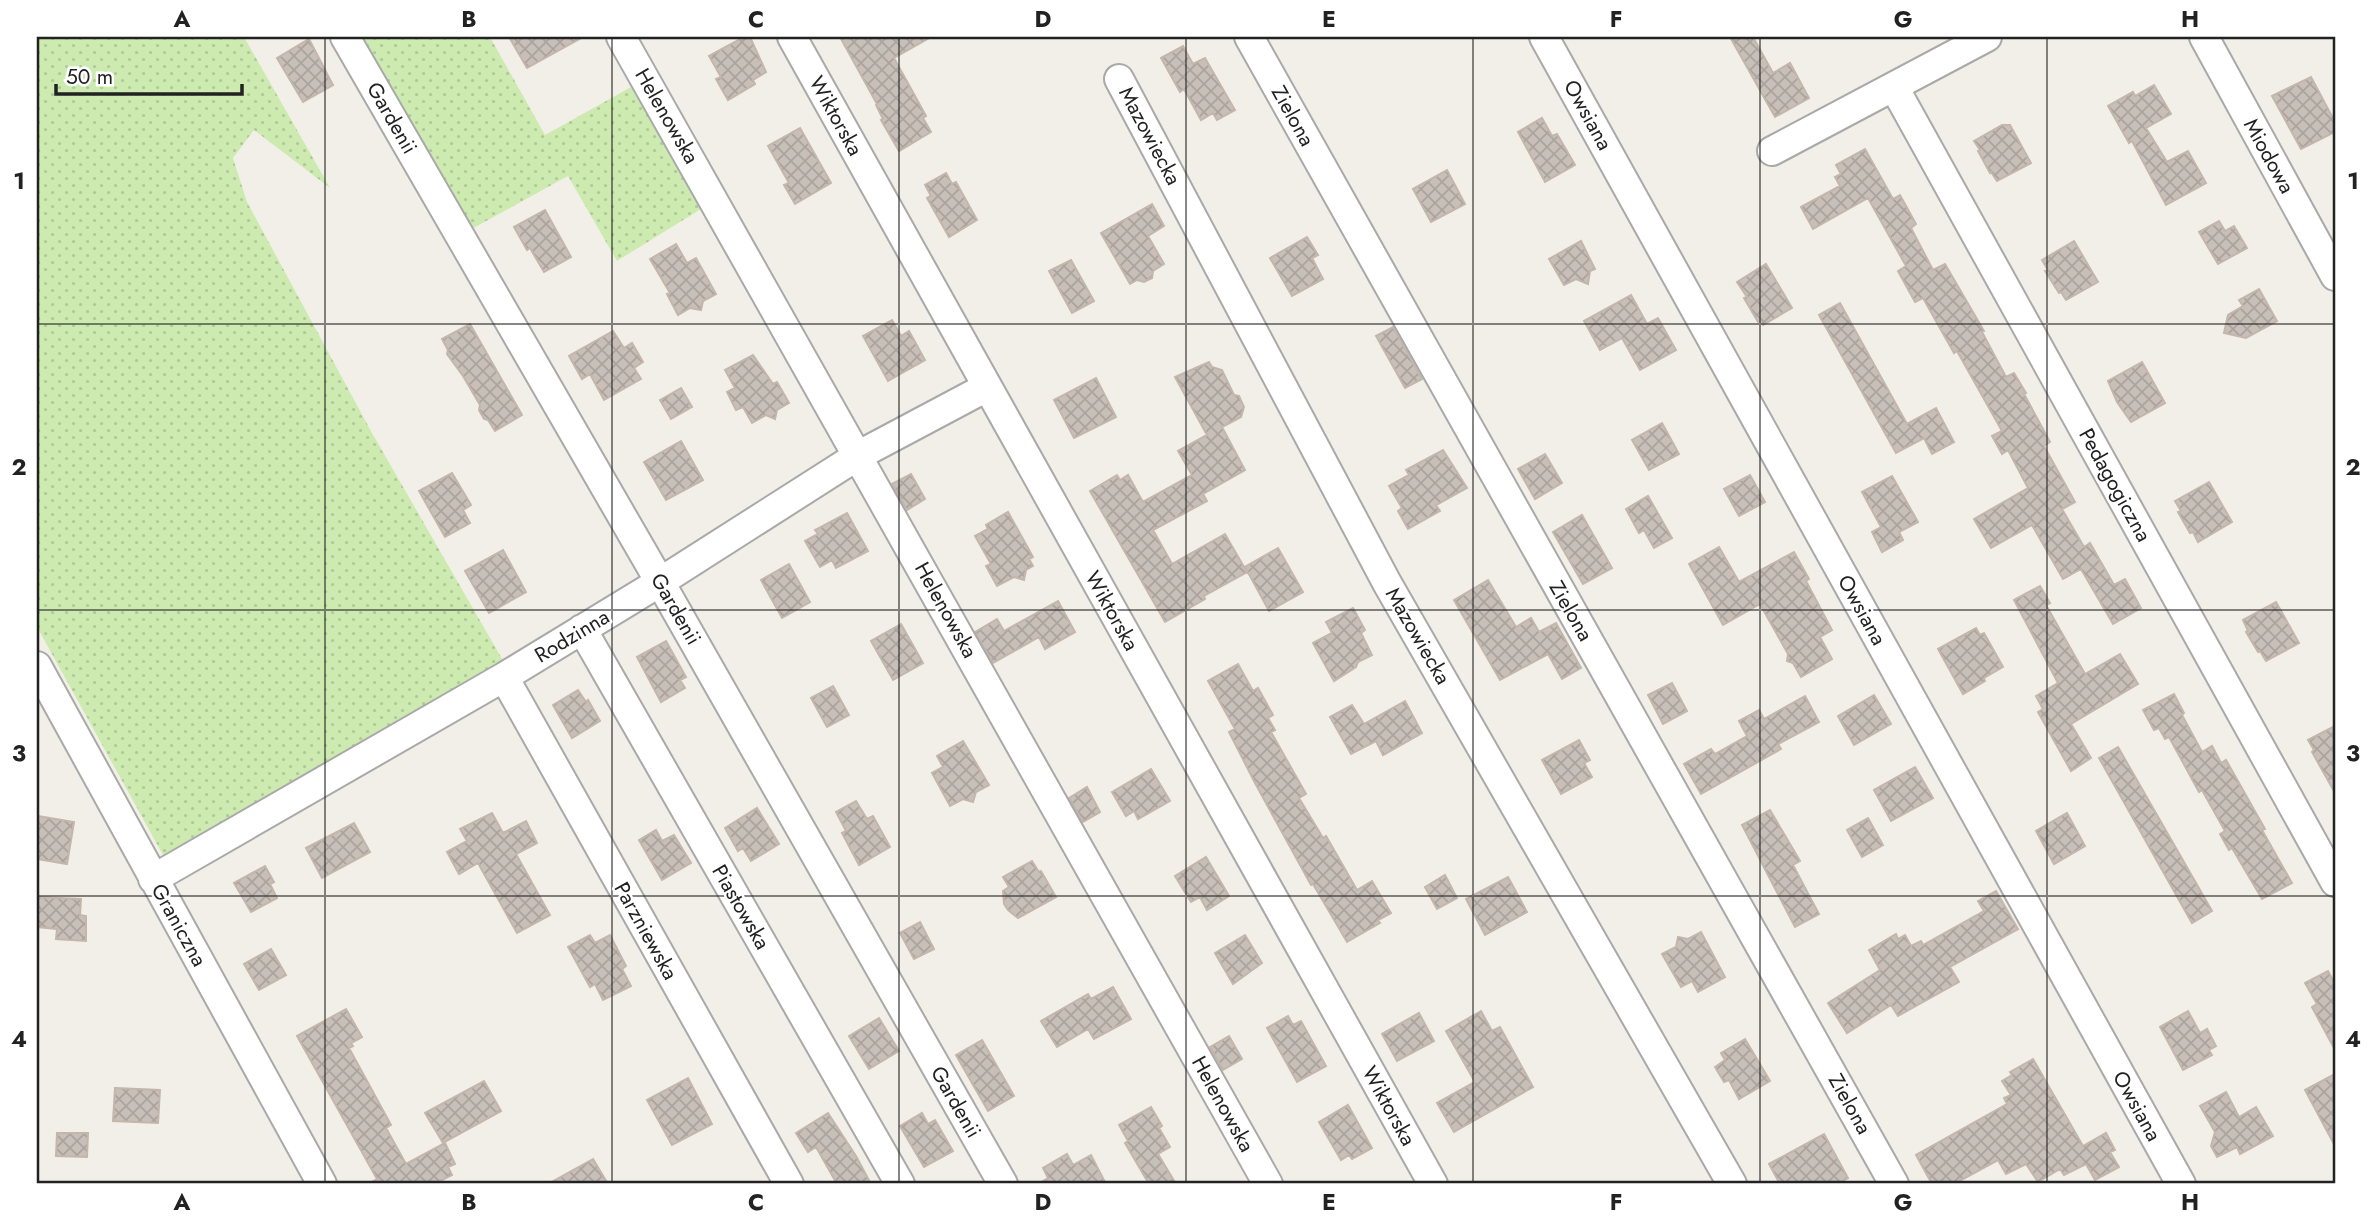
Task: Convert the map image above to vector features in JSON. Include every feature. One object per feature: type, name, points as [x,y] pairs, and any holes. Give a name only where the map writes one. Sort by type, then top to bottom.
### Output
[{"type":"street","name":"Gardenii","points":[[345,37],[1003,1184]]},
{"type":"street","name":"Helenowska","points":[[621,37],[1268,1184]]},
{"type":"street","name":"Wiktorska","points":[[792,37],[1433,1184]]},
{"type":"street","name":"Zielona","points":[[1249,37],[1894,1184]]},
{"type":"street","name":"Owsiana","points":[[1544,37],[2180,1184]]},
{"type":"street","points":[[1773,151],[1987,37]]},
{"type":"street","name":"Miodowa","points":[[2204,37],[2335,276]]},
{"type":"street","name":"Mazowiecka","points":[[1119,79],[1387,583],[1732,1184]]},
{"type":"street","name":"Pedagogiczna","points":[[1894,87],[2335,882]]},
{"type":"street","name":"Rodzinna","points":[[153,879],[504,677],[660,582],[859,455],[987,387]]},
{"type":"street","name":"Piastowska","points":[[582,629],[900,1184]]},
{"type":"street","name":"Graniczna","points":[[37,666],[322,1184]]},
{"type":"street","name":"Parzniewska","points":[[504,677],[789,1184]]},
{"type":"green space","points":[[37,37],[244,37],[330,188],[254,130],[233,158],[247,202],[372,433],[505,664],[168,864],[37,627]]},
{"type":"green space","points":[[360,37],[490,37],[545,135],[633,86],[701,209],[617,261],[568,176],[468,231]]},
{"type":"building","points":[[509,37],[583,37],[527,68]]},
{"type":"building","points":[[744,37],[750,37],[766,72],[753,80],[755,84],[728,100],[716,79],[721,77],[709,56]]},
{"type":"building","points":[[840,37],[931,37],[894,58],[926,116],[923,118],[931,132],[899,151]]},
{"type":"building","points":[[1730,37],[1753,37],[1773,73],[1790,63],[1809,98],[1775,117]]},
{"type":"building","points":[[309,39],[333,85],[303,102],[277,58]]},
{"type":"building","points":[[1183,46],[1193,64],[1205,58],[1235,110],[1217,120],[1213,113],[1201,120],[1184,89],[1180,92],[1161,58]]},
{"type":"building","points":[[2311,77],[2335,122],[2335,132],[2301,149],[2272,96]]},
{"type":"building","points":[[2154,85],[2171,114],[2146,128],[2167,162],[2188,151],[2206,183],[2166,205],[2132,141],[2129,143],[2108,106],[2133,92],[2135,96]]},
{"type":"building","points":[[1542,118],[1552,136],[1557,134],[1575,165],[1545,182],[1518,132]]},
{"type":"building","points":[[2002,125],[2010,125],[2031,163],[1997,181],[1974,141]]},
{"type":"building","points":[[800,128],[831,183],[795,204],[784,185],[789,183],[768,146]]},
{"type":"building","points":[[1865,149],[1893,199],[1900,195],[1916,224],[1911,228],[1933,270],[1945,264],[1984,331],[1982,332],[2006,377],[2014,373],[2026,393],[2024,394],[2050,442],[2044,446],[2075,502],[2062,509],[2084,547],[2090,543],[2114,585],[2125,579],[2141,608],[2113,624],[2081,569],[2063,579],[2032,525],[1991,548],[1974,519],[2028,488],[2008,450],[2002,454],[1992,436],[2002,431],[1957,351],[1954,353],[1923,298],[1915,302],[1898,271],[1906,266],[1868,198],[1813,229],[1801,207],[1840,186],[1835,177],[1841,174],[1836,165]]},
{"type":"building","points":[[1447,170],[1465,204],[1431,222],[1413,189]]},
{"type":"building","points":[[946,173],[952,184],[956,182],[977,220],[949,237],[927,198],[931,196],[925,185]]},
{"type":"building","points":[[1152,204],[1164,226],[1148,236],[1164,264],[1153,271],[1152,278],[1130,284],[1101,233]]},
{"type":"building","points":[[545,210],[571,257],[544,272],[514,227]]},
{"type":"building","points":[[2219,221],[2225,231],[2234,226],[2247,248],[2218,264],[2199,232]]},
{"type":"building","points":[[1307,237],[1318,255],[1312,258],[1323,279],[1292,296],[1270,258]]},
{"type":"building","points":[[1581,241],[1595,269],[1590,271],[1588,284],[1576,279],[1564,285],[1549,259]]},
{"type":"building","points":[[2074,241],[2098,282],[2066,300],[2045,271],[2048,270],[2042,260]]},
{"type":"building","points":[[676,244],[687,263],[696,258],[716,294],[703,301],[701,310],[690,308],[678,315],[667,294],[670,293],[650,259]]},
{"type":"building","points":[[1071,260],[1094,301],[1072,313],[1049,271]]},
{"type":"building","points":[[1766,264],[1792,308],[1763,325],[1758,322],[1737,282]]},
{"type":"building","points":[[2259,289],[2277,321],[2246,338],[2224,333],[2228,315],[2243,306],[2239,300]]},
{"type":"building","points":[[1631,295],[1647,324],[1658,318],[1676,350],[1640,370],[1622,338],[1600,350],[1584,321]]},
{"type":"building","points":[[1840,303],[1907,424],[1936,408],[1954,442],[1932,454],[1924,438],[1896,453],[1819,315]]},
{"type":"building","points":[[892,320],[901,336],[909,331],[925,360],[888,381],[863,336]]},
{"type":"building","points":[[470,324],[522,415],[495,431],[488,420],[484,419],[479,410],[480,405],[447,354],[448,350],[442,339]]},
{"type":"building","points":[[1393,327],[1422,379],[1405,388],[1376,336]]},
{"type":"building","points":[[613,331],[624,348],[632,343],[643,362],[634,368],[641,379],[604,400],[590,374],[582,379],[569,356]]},
{"type":"building","points":[[753,355],[773,384],[777,382],[789,403],[777,410],[775,419],[766,415],[752,423],[743,407],[736,410],[727,392],[735,388],[725,370]]},
{"type":"building","points":[[1209,362],[1212,367],[1222,370],[1234,395],[1239,396],[1244,407],[1241,417],[1222,427],[1245,470],[1203,494],[1207,501],[1153,530],[1172,564],[1225,534],[1247,572],[1165,622],[1090,491],[1117,475],[1120,480],[1128,475],[1143,502],[1192,475],[1178,451],[1207,435],[1175,377]]},
{"type":"building","points":[[2142,362],[2165,403],[2131,422],[2117,402],[2108,381]]},
{"type":"building","points":[[1096,378],[1116,417],[1074,438],[1054,400]]},
{"type":"building","points":[[681,388],[692,407],[671,419],[660,400]]},
{"type":"building","points":[[1662,423],[1679,454],[1649,470],[1632,440]]},
{"type":"building","points":[[681,441],[703,480],[666,500],[644,462]]},
{"type":"building","points":[[1443,450],[1467,488],[1436,505],[1440,511],[1408,529],[1398,511],[1402,508],[1389,486],[1409,475],[1406,470]]},
{"type":"building","points":[[1545,454],[1562,483],[1535,499],[1518,469]]},
{"type":"building","points":[[452,473],[471,505],[463,510],[470,523],[445,537],[419,491]]},
{"type":"building","points":[[911,474],[925,499],[907,510],[892,484]]},
{"type":"building","points":[[1750,475],[1765,502],[1739,516],[1724,489]]},
{"type":"building","points":[[1892,476],[1918,522],[1899,532],[1903,540],[1882,552],[1872,532],[1881,527],[1862,492]]},
{"type":"building","points":[[2209,482],[2232,522],[2198,542],[2178,512],[2181,511],[2175,501]]},
{"type":"building","points":[[1648,496],[1672,538],[1654,548],[1644,530],[1639,533],[1626,509]]},
{"type":"building","points":[[1008,512],[1033,557],[1029,559],[1033,566],[1026,570],[1024,580],[1014,577],[997,586],[986,566],[991,564],[975,536],[988,529],[986,525]]},
{"type":"building","points":[[847,513],[868,551],[836,568],[832,560],[820,567],[805,541],[818,534],[815,530]]},
{"type":"building","points":[[1582,515],[1612,568],[1583,584],[1553,532]]},
{"type":"building","points":[[1719,547],[1739,582],[1794,552],[1832,630],[1820,637],[1832,659],[1801,677],[1793,663],[1787,661],[1788,654],[1760,604],[1723,625],[1689,564]]},
{"type":"building","points":[[1278,548],[1303,592],[1269,611],[1245,567]]},
{"type":"building","points":[[503,550],[526,592],[489,613],[465,571]]},
{"type":"building","points":[[789,564],[810,602],[782,618],[761,580]]},
{"type":"building","points":[[1488,580],[1516,627],[1531,618],[1539,632],[1556,623],[1581,668],[1562,679],[1548,654],[1500,680],[1454,600]]},
{"type":"building","points":[[2040,586],[2050,603],[2046,605],[2085,674],[2120,654],[2138,684],[2071,724],[2091,758],[2071,771],[2038,712],[2043,709],[2036,696],[2058,683],[2014,600]]},
{"type":"building","points":[[1058,601],[1075,632],[1045,649],[1039,637],[993,663],[975,632],[997,619],[1004,631]]},
{"type":"building","points":[[2276,602],[2299,643],[2266,661],[2246,632],[2248,631],[2243,620]]},
{"type":"building","points":[[1353,608],[1365,630],[1361,633],[1372,655],[1358,662],[1356,667],[1334,681],[1313,643],[1332,633],[1326,622]]},
{"type":"building","points":[[901,624],[923,663],[893,680],[871,641]]},
{"type":"building","points":[[1976,628],[1980,635],[1984,633],[2003,667],[1963,694],[1938,649]]},
{"type":"building","points":[[666,641],[686,677],[680,680],[685,688],[661,702],[637,657]]},
{"type":"building","points":[[1238,664],[1253,691],[1258,688],[1273,715],[1268,718],[1275,730],[1271,732],[1306,794],[1299,798],[1323,838],[1326,836],[1357,890],[1372,881],[1391,913],[1378,920],[1380,923],[1347,942],[1313,884],[1311,885],[1255,783],[1229,732],[1235,729],[1208,681]]},
{"type":"building","points":[[1672,683],[1687,711],[1663,724],[1648,695]]},
{"type":"building","points":[[833,686],[849,715],[827,727],[811,698]]},
{"type":"building","points":[[578,690],[586,702],[588,700],[600,721],[572,738],[553,705]]},
{"type":"building","points":[[2174,694],[2202,752],[2212,746],[2221,763],[2226,760],[2292,883],[2262,899],[2232,848],[2229,850],[2220,834],[2225,831],[2202,790],[2199,792],[2169,737],[2165,739],[2159,728],[2154,730],[2143,710]]},
{"type":"building","points":[[1874,695],[1891,724],[1854,745],[1838,716]]},
{"type":"building","points":[[1805,696],[1819,722],[1778,744],[1781,749],[1701,794],[1684,764],[1711,749],[1715,754],[1747,736],[1739,721],[1759,710],[1764,719]]},
{"type":"building","points":[[1405,701],[1422,733],[1383,755],[1376,741],[1351,754],[1330,717],[1352,705],[1364,724]]},
{"type":"building","points":[[2335,726],[2335,793],[2308,740]]},
{"type":"building","points":[[1579,740],[1590,760],[1584,763],[1592,777],[1561,794],[1542,760]]},
{"type":"building","points":[[963,741],[989,785],[976,792],[973,802],[963,799],[950,806],[932,773],[943,767],[937,756]]},
{"type":"building","points":[[2118,747],[2212,911],[2192,923],[2099,758]]},
{"type":"building","points":[[1915,767],[1933,798],[1891,821],[1874,790]]},
{"type":"building","points":[[1151,769],[1170,801],[1138,819],[1134,811],[1126,816],[1112,792]]},
{"type":"building","points":[[1087,787],[1100,812],[1083,822],[1069,798]]},
{"type":"building","points":[[856,801],[867,819],[873,816],[890,847],[859,865],[842,833],[846,831],[836,812]]},
{"type":"building","points":[[757,808],[779,844],[751,861],[743,848],[738,851],[725,828]]},
{"type":"building","points":[[1770,810],[1800,861],[1793,865],[1819,914],[1795,927],[1742,825]]},
{"type":"building","points":[[492,813],[503,833],[526,821],[537,843],[516,854],[550,915],[517,933],[478,863],[459,874],[447,852],[467,841],[460,829]]},
{"type":"building","points":[[2067,813],[2085,846],[2054,864],[2036,831]]},
{"type":"building","points":[[38,816],[74,822],[67,864],[37,859]]},
{"type":"building","points":[[1868,818],[1883,845],[1862,857],[1847,830]]},
{"type":"building","points":[[354,823],[370,852],[322,878],[306,848]]},
{"type":"building","points":[[656,830],[662,841],[674,835],[691,863],[662,880],[639,840]]},
{"type":"building","points":[[1206,857],[1229,896],[1207,910],[1200,897],[1191,902],[1175,876]]},
{"type":"building","points":[[1032,861],[1056,897],[1018,918],[1004,904],[1003,891],[1009,887],[1003,877]]},
{"type":"building","points":[[265,866],[274,882],[270,884],[277,898],[251,912],[234,883]]},
{"type":"building","points":[[1445,875],[1457,898],[1437,909],[1425,887]]},
{"type":"building","points":[[1508,877],[1527,912],[1485,935],[1466,899]]},
{"type":"building","points":[[1996,891],[2018,929],[1950,967],[1959,982],[1898,1016],[1891,1005],[1847,1033],[1828,1003],[1880,970],[1869,950],[1896,934],[1898,939],[1905,935],[1911,946],[1921,941],[1923,945],[1984,911],[1978,901]]},
{"type":"building","points":[[37,897],[81,899],[80,915],[86,916],[86,941],[56,939],[57,929],[37,927]]},
{"type":"building","points":[[920,922],[934,949],[914,959],[900,933]]},
{"type":"building","points":[[1701,932],[1725,977],[1698,992],[1692,981],[1681,987],[1662,954],[1676,947],[1678,937],[1688,939]]},
{"type":"building","points":[[590,935],[595,943],[610,935],[626,966],[622,969],[631,986],[603,1000],[595,984],[590,987],[568,947]]},
{"type":"building","points":[[1245,935],[1262,963],[1233,984],[1215,953]]},
{"type":"building","points":[[271,949],[286,975],[259,990],[244,964]]},
{"type":"building","points":[[2328,971],[2335,984],[2335,1050],[2312,1007],[2317,1004],[2305,983]]},
{"type":"building","points":[[1113,987],[1131,1019],[1094,1039],[1088,1029],[1057,1047],[1041,1021],[1088,994],[1091,999]]},
{"type":"building","points":[[346,1009],[362,1037],[351,1043],[353,1046],[349,1048],[391,1125],[386,1128],[406,1164],[445,1143],[455,1164],[448,1167],[452,1175],[434,1184],[368,1184],[377,1179],[297,1036]]},
{"type":"building","points":[[1481,1011],[1492,1031],[1500,1027],[1533,1087],[1454,1132],[1437,1103],[1475,1082],[1446,1031]]},
{"type":"building","points":[[2188,1011],[2200,1033],[2207,1029],[2216,1046],[2209,1050],[2212,1055],[2183,1070],[2160,1027]]},
{"type":"building","points":[[1419,1013],[1434,1041],[1397,1061],[1382,1034]]},
{"type":"building","points":[[1288,1016],[1293,1025],[1301,1021],[1326,1066],[1297,1082],[1267,1028]]},
{"type":"building","points":[[879,1018],[899,1051],[869,1069],[849,1036]]},
{"type":"building","points":[[1229,1036],[1242,1059],[1223,1070],[1210,1047]]},
{"type":"building","points":[[1745,1039],[1770,1081],[1739,1099],[1729,1080],[1724,1082],[1715,1067],[1725,1060],[1721,1053]]},
{"type":"building","points":[[982,1040],[1014,1096],[988,1111],[956,1055]]},
{"type":"building","points":[[2033,1059],[2083,1146],[2106,1133],[2115,1150],[2110,1152],[2119,1167],[2095,1180],[2086,1164],[2064,1175],[2060,1169],[2038,1182],[2026,1164],[2006,1174],[1998,1160],[1954,1184],[1932,1184],[1916,1155],[2007,1104],[2004,1098],[2011,1095],[2002,1081],[2012,1075],[2010,1072]]},
{"type":"building","points":[[2335,1074],[2335,1146],[2305,1090]]},
{"type":"building","points":[[688,1078],[712,1124],[672,1145],[647,1100]]},
{"type":"building","points":[[484,1081],[501,1111],[443,1143],[425,1113]]},
{"type":"building","points":[[115,1088],[160,1090],[158,1123],[113,1121]]},
{"type":"building","points":[[2226,1092],[2239,1117],[2256,1107],[2273,1136],[2240,1154],[2237,1147],[2217,1157],[2211,1146],[2215,1132],[2200,1106]]},
{"type":"building","points":[[1348,1105],[1372,1148],[1352,1159],[1349,1155],[1341,1160],[1319,1122]]},
{"type":"building","points":[[1151,1107],[1170,1147],[1158,1154],[1176,1184],[1149,1184],[1125,1143],[1128,1141],[1119,1125]]},
{"type":"building","points":[[828,1113],[871,1184],[837,1184],[816,1147],[808,1152],[796,1133]]},
{"type":"building","points":[[922,1113],[928,1124],[935,1120],[953,1151],[924,1167],[900,1126]]},
{"type":"building","points":[[57,1133],[88,1133],[87,1157],[56,1156]]},
{"type":"building","points":[[1824,1134],[1848,1178],[1837,1184],[1780,1184],[1769,1164]]},
{"type":"building","points":[[1067,1154],[1073,1165],[1091,1155],[1106,1184],[1038,1184],[1048,1178],[1043,1168]]},
{"type":"building","points":[[593,1159],[608,1184],[548,1184]]}]
